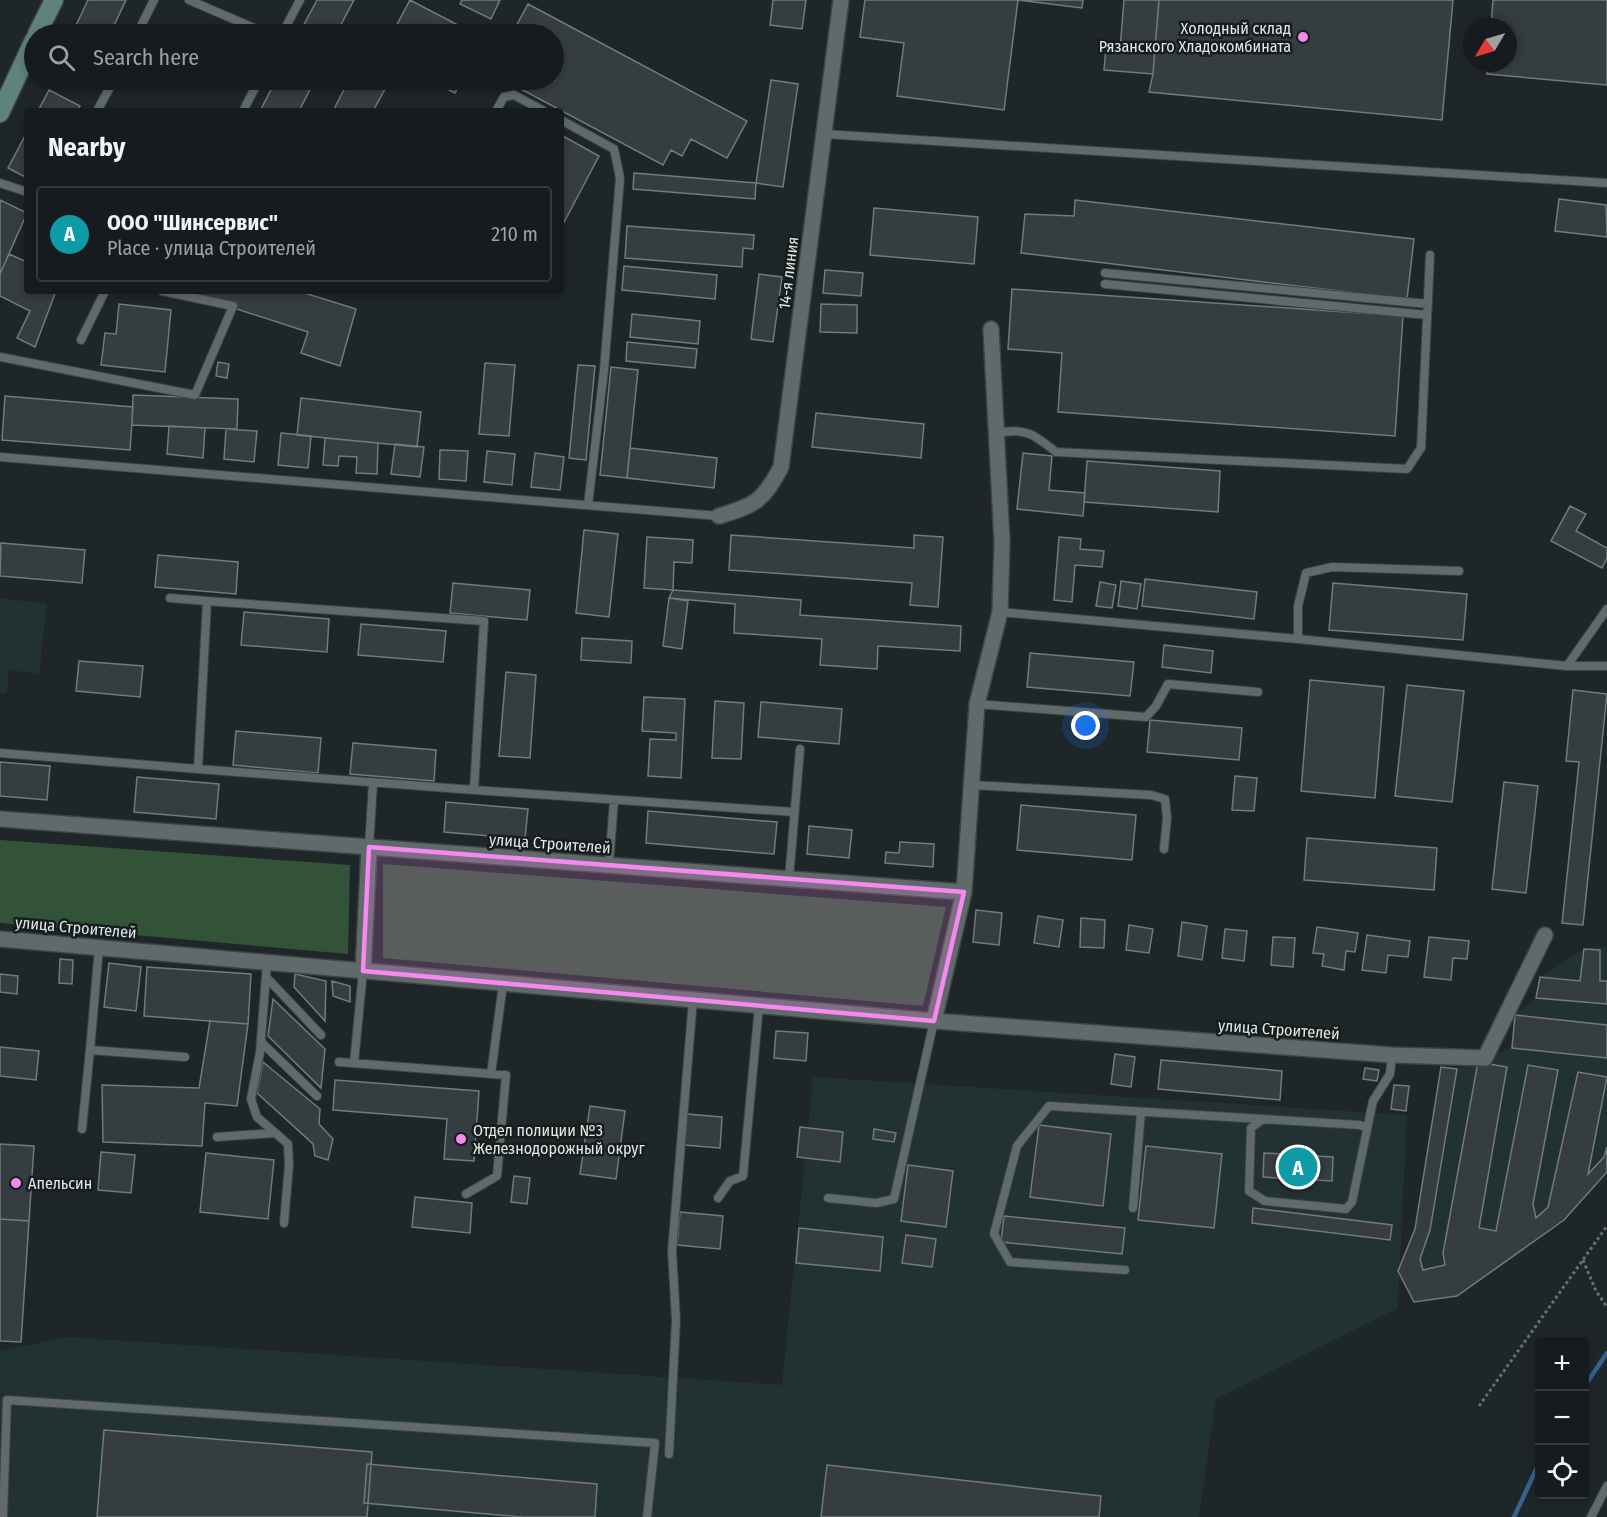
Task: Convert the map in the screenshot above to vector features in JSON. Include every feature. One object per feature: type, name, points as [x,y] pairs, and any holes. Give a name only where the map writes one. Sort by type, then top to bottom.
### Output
[{"type":"street","points":[[42,24],[54,0]]},
{"type":"street","name":"14-я линия","points":[[719,516],[746,508],[768,493],[781,467],[841,0]]},
{"type":"street","points":[[0,113],[24,61]]},
{"type":"street","points":[[934,1022],[964,892],[977,704],[1000,612],[1002,542],[991,329]]},
{"type":"street","name":"улица Строителей","points":[[0,819],[964,892]]},
{"type":"street","points":[[363,971],[369,847]]},
{"type":"street","name":"улица Строителей","points":[[0,939],[99,948],[266,970],[363,971],[934,1022],[1392,1055],[1485,1058],[1545,934]]},
{"type":"lane","points":[[142,24],[154,0]]},
{"type":"lane","points":[[189,0],[244,24]]},
{"type":"lane","points":[[287,24],[300,0]]},
{"type":"lane","points":[[99,108],[109,90]]},
{"type":"lane","points":[[245,108],[254,90]]},
{"type":"lane","points":[[498,108],[504,97],[514,95],[538,108]]},
{"type":"lane","points":[[564,122],[614,149],[620,178],[604,370],[588,505]]},
{"type":"lane","points":[[824,134],[1607,183]]},
{"type":"lane","points":[[0,183],[24,191]]},
{"type":"lane","points":[[998,434],[1017,429],[1037,436],[1056,452],[1407,469],[1421,448],[1430,255]]},
{"type":"lane","points":[[1105,273],[1428,304]]},
{"type":"lane","points":[[1105,284],[1427,315]]},
{"type":"lane","points":[[81,340],[104,294]]},
{"type":"lane","points":[[0,357],[195,395],[233,306],[176,294]]},
{"type":"lane","points":[[0,456],[719,516]]},
{"type":"lane","points":[[1298,639],[1298,606],[1305,573],[1332,567],[1459,571]]},
{"type":"lane","points":[[170,598],[484,621],[474,790]]},
{"type":"lane","points":[[198,769],[207,601]]},
{"type":"lane","points":[[1567,666],[1607,609]]},
{"type":"lane","points":[[1000,612],[1567,666],[1607,666]]},
{"type":"lane","points":[[977,704],[1146,717],[1156,706],[1168,684],[1258,692]]},
{"type":"lane","points":[[789,879],[800,748]]},
{"type":"lane","points":[[0,753],[373,783],[794,812]]},
{"type":"lane","points":[[369,847],[373,783]]},
{"type":"lane","points":[[972,784],[1151,795],[1165,799],[1167,818],[1164,849]]},
{"type":"lane","points":[[609,865],[614,800]]},
{"type":"lane","points":[[82,1129],[99,948]]},
{"type":"lane","points":[[266,970],[321,1035]]},
{"type":"lane","points":[[266,970],[261,1042],[251,1099],[256,1117],[288,1144],[290,1165],[284,1223]]},
{"type":"lane","points":[[354,1063],[363,971]]},
{"type":"lane","points":[[491,1074],[503,984]]},
{"type":"lane","points":[[669,1454],[676,1320],[672,1251],[693,1000]]},
{"type":"lane","points":[[718,1198],[730,1181],[743,1176],[759,1006]]},
{"type":"lane","points":[[828,1198],[876,1203],[894,1199],[934,1022]]},
{"type":"lane","points":[[261,1042],[317,1096]]},
{"type":"lane","points":[[90,1050],[185,1057]]},
{"type":"lane","points":[[1263,1119],[1251,1128],[1249,1191],[1265,1201],[1346,1209],[1352,1202],[1373,1101],[1390,1074],[1392,1055]]},
{"type":"lane","points":[[339,1062],[506,1075],[497,1176],[466,1194]]},
{"type":"lane","points":[[1125,1270],[1010,1262],[994,1234],[1017,1146],[1049,1106],[1360,1125],[1367,1128]]},
{"type":"lane","points":[[1133,1208],[1141,1112]]},
{"type":"lane","points":[[217,1137],[275,1133]]},
{"type":"lane","points":[[3,1517],[7,1400],[655,1443],[647,1517]]},
{"type":"lane","points":[[1591,1517],[1607,1486]]},
{"type":"path","points":[[1479,1406],[1607,1226]]},
{"type":"path","points":[[1583,1260],[1596,1291],[1607,1307]]},
{"type":"highlighted area","points":[[369,847],[964,892],[934,1021],[363,971]]},
{"type":"shaded area","points":[[0,598],[47,604],[39,674],[9,670],[7,693],[0,693]]},
{"type":"shaded area","points":[[1607,947],[1607,1172],[1564,1220],[1457,1296],[1414,1302],[1399,1275],[1398,1308],[1216,1399],[1199,1517],[0,1517],[0,1351],[67,1337],[782,1385],[813,1077],[1407,1115],[1400,1264],[1415,1229],[1441,1067],[1457,1069],[1511,1048],[1515,1015],[1536,998],[1540,977],[1584,949]]},
{"type":"green space","points":[[0,840],[350,865],[348,954],[0,923]]},
{"type":"green space","points":[[383,864],[946,907],[923,1006],[383,958]]},
{"type":"building","points":[[88,0],[126,0],[115,24],[77,24]]},
{"type":"building","points":[[317,0],[354,0],[341,24],[304,24]]},
{"type":"building","points":[[410,0],[456,24],[397,24]]},
{"type":"building","points":[[462,0],[500,0],[491,19],[460,4]]},
{"type":"building","points":[[773,0],[806,0],[802,29],[770,25]]},
{"type":"building","points":[[865,0],[1018,0],[1004,110],[897,96],[904,43],[860,37]]},
{"type":"building","points":[[1018,0],[1083,0],[1082,8]]},
{"type":"building","points":[[1124,0],[1159,0],[1153,74],[1104,70],[1106,48],[1120,49]]},
{"type":"building","name":"Холодный склад Рязанского Хладокомбината","points":[[1159,0],[1453,0],[1442,120],[1149,92],[1153,74]]},
{"type":"building","points":[[1493,0],[1607,0],[1607,85],[1487,74],[1487,72],[1517,72],[1517,18],[1492,18]]},
{"type":"building","points":[[528,4],[747,121],[727,158],[691,139],[682,156],[671,150],[663,165],[564,112],[564,108],[556,108],[523,90],[564,90],[564,24],[517,24]]},
{"type":"building","points":[[771,80],[798,84],[783,187],[756,183]]},
{"type":"building","points":[[49,90],[80,106],[79,108],[40,108]]},
{"type":"building","points":[[271,90],[310,90],[301,108],[262,108]]},
{"type":"building","points":[[344,90],[385,90],[375,108],[335,108]]},
{"type":"building","points":[[564,137],[599,156],[564,222]]},
{"type":"building","points":[[24,138],[24,176],[8,168]]},
{"type":"building","points":[[634,173],[756,183],[755,199],[633,189]]},
{"type":"building","points":[[1559,199],[1606,205],[1607,237],[1555,231]]},
{"type":"building","points":[[0,200],[24,212],[24,220],[0,274]]},
{"type":"building","points":[[1075,200],[1414,239],[1407,299],[1021,253],[1025,214],[1074,216]]},
{"type":"building","points":[[874,208],[978,217],[974,264],[870,255]]},
{"type":"building","points":[[627,226],[754,235],[753,249],[743,248],[742,267],[625,258]]},
{"type":"building","points":[[9,254],[24,261],[24,294],[55,294],[35,347],[17,338],[30,311],[0,296],[0,274]]},
{"type":"building","points":[[624,266],[717,275],[715,299],[622,290]]},
{"type":"building","points":[[825,270],[863,273],[861,296],[823,293]]},
{"type":"building","points":[[759,274],[782,277],[773,342],[751,339]]},
{"type":"building","points":[[1012,289],[1403,316],[1395,436],[1058,412],[1062,353],[1008,349]]},
{"type":"building","points":[[190,294],[308,294],[356,309],[340,366],[301,353],[308,332]]},
{"type":"building","points":[[119,304],[171,310],[165,372],[101,365],[105,333],[116,334]]},
{"type":"building","points":[[821,304],[857,305],[857,333],[820,332]]},
{"type":"building","points":[[632,314],[700,321],[698,344],[630,337]]},
{"type":"building","points":[[627,342],[697,349],[695,368],[626,361]]},
{"type":"building","points":[[218,362],[229,364],[227,378],[216,376]]},
{"type":"building","points":[[485,363],[515,365],[509,436],[479,434]]},
{"type":"building","points":[[578,365],[595,366],[586,460],[569,458]]},
{"type":"building","points":[[611,367],[638,370],[627,478],[600,475]]},
{"type":"building","points":[[133,395],[238,399],[237,429],[132,425]]},
{"type":"building","points":[[5,396],[133,407],[130,450],[2,440]]},
{"type":"building","points":[[301,398],[421,412],[417,447],[297,435]]},
{"type":"building","points":[[816,413],[924,424],[921,458],[812,447]]},
{"type":"building","points":[[169,426],[205,428],[203,458],[167,454]]},
{"type":"building","points":[[226,429],[257,431],[254,462],[224,459]]},
{"type":"building","points":[[281,433],[311,436],[308,468],[278,465]]},
{"type":"building","points":[[325,438],[378,443],[377,474],[356,473],[357,457],[339,456],[338,466],[323,465]]},
{"type":"building","points":[[395,444],[424,447],[420,477],[391,474]]},
{"type":"building","points":[[630,448],[717,458],[714,488],[627,478]]},
{"type":"building","points":[[440,450],[468,451],[466,481],[439,479]]},
{"type":"building","points":[[487,451],[515,454],[512,485],[484,482]]},
{"type":"building","points":[[535,453],[564,457],[560,490],[531,487]]},
{"type":"building","points":[[1023,453],[1052,456],[1049,490],[1085,493],[1083,516],[1017,509]]},
{"type":"building","points":[[1087,461],[1220,471],[1218,512],[1084,502]]},
{"type":"building","points":[[1570,506],[1586,514],[1576,531],[1607,548],[1607,558],[1602,568],[1551,541]]},
{"type":"building","points":[[584,530],[618,534],[609,617],[576,613]]},
{"type":"building","points":[[731,535],[914,548],[914,535],[943,537],[938,607],[910,605],[912,583],[729,570]]},
{"type":"building","points":[[647,537],[693,540],[692,563],[674,562],[673,590],[644,588]]},
{"type":"building","points":[[1059,537],[1081,539],[1080,549],[1104,551],[1102,567],[1075,565],[1072,602],[1054,600]]},
{"type":"building","points":[[1,543],[85,550],[82,583],[0,576]]},
{"type":"building","points":[[158,555],[238,562],[236,594],[155,587]]},
{"type":"building","points":[[1145,579],[1257,592],[1254,619],[1142,606]]},
{"type":"building","points":[[1121,581],[1141,584],[1137,609],[1118,606]]},
{"type":"building","points":[[1100,582],[1116,585],[1112,608],[1096,606]]},
{"type":"building","points":[[453,583],[530,590],[527,620],[450,613]]},
{"type":"building","points":[[1333,583],[1467,594],[1463,640],[1329,630]]},
{"type":"building","points":[[673,590],[801,600],[800,615],[961,626],[960,651],[878,646],[877,669],[820,665],[822,639],[734,633],[735,604],[669,598]]},
{"type":"building","points":[[669,598],[688,601],[682,649],[663,646]]},
{"type":"building","points":[[244,612],[329,619],[327,652],[241,645]]},
{"type":"building","points":[[361,624],[446,631],[443,662],[358,655]]},
{"type":"building","points":[[582,638],[632,641],[631,663],[581,660]]},
{"type":"building","points":[[1164,645],[1213,651],[1211,673],[1162,667]]},
{"type":"building","points":[[1030,653],[1134,662],[1130,696],[1027,687]]},
{"type":"building","points":[[79,661],[143,666],[140,697],[76,691]]},
{"type":"building","points":[[506,672],[536,675],[530,758],[499,756]]},
{"type":"building","points":[[1310,680],[1384,687],[1375,798],[1301,791]]},
{"type":"building","points":[[1407,685],[1464,691],[1452,802],[1395,796]]},
{"type":"building","points":[[1573,690],[1607,694],[1583,925],[1562,923],[1579,762],[1566,761]]},
{"type":"building","points":[[644,697],[685,699],[681,778],[648,776],[650,739],[676,740],[676,733],[642,731]]},
{"type":"building","points":[[715,701],[744,703],[741,759],[712,758]]},
{"type":"building","points":[[761,702],[842,709],[839,744],[758,737]]},
{"type":"building","points":[[1150,720],[1242,728],[1239,760],[1147,752]]},
{"type":"building","points":[[236,731],[321,738],[318,773],[233,765]]},
{"type":"building","points":[[353,743],[436,750],[434,781],[350,774]]},
{"type":"building","points":[[0,762],[50,766],[47,800],[0,796]]},
{"type":"building","points":[[1235,776],[1257,778],[1254,811],[1232,810]]},
{"type":"building","points":[[137,777],[219,784],[216,819],[134,812]]},
{"type":"building","points":[[1504,782],[1538,786],[1526,893],[1492,889]]},
{"type":"building","points":[[446,802],[528,809],[525,839],[444,832]]},
{"type":"building","points":[[1021,805],[1136,815],[1132,860],[1017,850]]},
{"type":"building","points":[[648,811],[777,822],[774,854],[646,843]]},
{"type":"building","points":[[809,826],[852,830],[849,858],[807,854]]},
{"type":"building","points":[[1307,838],[1437,848],[1434,890],[1304,880]]},
{"type":"building","points":[[900,842],[934,844],[933,867],[885,863],[886,852],[899,853]]},
{"type":"building","points":[[976,910],[1002,913],[999,945],[973,942]]},
{"type":"building","points":[[1038,916],[1063,920],[1059,947],[1034,943]]},
{"type":"building","points":[[1081,918],[1105,920],[1104,948],[1080,947]]},
{"type":"building","points":[[1182,922],[1207,926],[1202,960],[1178,956]]},
{"type":"building","points":[[1129,925],[1153,929],[1149,953],[1126,950]]},
{"type":"building","points":[[1317,927],[1358,933],[1355,952],[1346,951],[1344,970],[1322,966],[1324,954],[1313,953]]},
{"type":"building","points":[[1225,929],[1247,931],[1244,961],[1222,958]]},
{"type":"building","points":[[1367,935],[1410,941],[1408,957],[1388,955],[1386,973],[1362,970]]},
{"type":"building","points":[[1273,937],[1295,938],[1293,967],[1271,965]]},
{"type":"building","points":[[1429,937],[1469,941],[1467,959],[1453,958],[1451,980],[1424,977]]},
{"type":"building","points":[[1584,949],[1600,950],[1600,981],[1607,981],[1607,1004],[1536,998],[1540,977],[1580,981]]},
{"type":"building","points":[[60,959],[73,960],[72,984],[59,983]]},
{"type":"building","points":[[109,963],[141,967],[136,1011],[104,1007]]},
{"type":"building","points":[[147,967],[251,974],[248,1024],[144,1016]]},
{"type":"building","points":[[0,974],[18,976],[17,994],[0,992]]},
{"type":"building","points":[[295,974],[326,981],[325,1021],[294,987]]},
{"type":"building","points":[[332,981],[350,986],[350,1002],[333,996]]},
{"type":"building","points":[[273,999],[325,1049],[321,1088],[268,1036]]},
{"type":"building","points":[[1515,1015],[1607,1025],[1607,1058],[1512,1048]]},
{"type":"building","points":[[210,1021],[248,1024],[237,1106],[205,1103],[202,1146],[103,1142],[102,1085],[199,1088]]},
{"type":"building","points":[[776,1031],[808,1033],[806,1061],[774,1058]]},
{"type":"building","points":[[0,1047],[39,1051],[36,1080],[0,1076]]},
{"type":"building","points":[[1115,1054],[1135,1057],[1131,1087],[1111,1084]]},
{"type":"building","points":[[1161,1060],[1282,1071],[1280,1100],[1158,1089]]},
{"type":"building","points":[[263,1062],[320,1109],[319,1124],[333,1139],[328,1160],[315,1156],[313,1144],[257,1093]]},
{"type":"building","points":[[1478,1062],[1507,1067],[1479,1228],[1496,1231],[1528,1065],[1558,1070],[1533,1204],[1536,1218],[1548,1207],[1578,1072],[1607,1077],[1588,1174],[1604,1157],[1607,1147],[1607,1172],[1564,1220],[1457,1296],[1414,1302],[1398,1271],[1415,1229],[1441,1067],[1457,1069],[1430,1230],[1420,1259],[1423,1270],[1445,1265],[1443,1253]]},
{"type":"building","points":[[1365,1068],[1379,1070],[1377,1081],[1363,1079]]},
{"type":"building","name":"Отдел полиции №3 Железнодорожный округ","points":[[335,1080],[479,1091],[474,1161],[444,1159],[447,1119],[333,1110]]},
{"type":"building","points":[[1394,1085],[1409,1086],[1406,1111],[1391,1109]]},
{"type":"building","points":[[590,1106],[625,1111],[616,1179],[580,1174]]},
{"type":"building","points":[[687,1114],[722,1117],[720,1148],[684,1145]]},
{"type":"building","points":[[1039,1125],[1111,1134],[1103,1206],[1030,1197]]},
{"type":"building","points":[[800,1127],[843,1132],[840,1162],[797,1157]]},
{"type":"building","points":[[874,1129],[896,1133],[894,1142],[873,1139]]},
{"type":"building","name":"Апельсин","points":[[0,1144],[34,1146],[29,1221],[0,1219]]},
{"type":"building","points":[[1146,1146],[1222,1154],[1214,1228],[1138,1220]]},
{"type":"building","points":[[101,1152],[135,1155],[131,1193],[98,1190]]},
{"type":"building","points":[[206,1153],[274,1160],[268,1219],[200,1212]]},
{"type":"building","points":[[1264,1153],[1333,1157],[1332,1181],[1263,1177]]},
{"type":"building","points":[[908,1165],[953,1171],[946,1227],[901,1221]]},
{"type":"building","points":[[514,1176],[530,1178],[527,1204],[511,1202]]},
{"type":"building","points":[[415,1197],[472,1203],[470,1233],[412,1227]]},
{"type":"building","points":[[1253,1208],[1392,1225],[1390,1240],[1252,1223]]},
{"type":"building","points":[[680,1212],[723,1216],[720,1249],[677,1245]]},
{"type":"building","points":[[1004,1216],[1125,1228],[1122,1254],[1001,1242]]},
{"type":"building","points":[[0,1219],[29,1221],[21,1342],[0,1341]]},
{"type":"building","points":[[799,1228],[883,1237],[880,1271],[796,1263]]},
{"type":"building","points":[[906,1235],[936,1239],[932,1267],[902,1263]]},
{"type":"building","points":[[104,1430],[372,1452],[367,1517],[97,1517]]},
{"type":"building","points":[[367,1464],[597,1484],[595,1517],[522,1517],[364,1503]]},
{"type":"building","points":[[827,1465],[1101,1496],[1099,1517],[821,1517]]},
{"type":"waterway","points":[[1589,1380],[1607,1353]]},
{"type":"waterway","points":[[1514,1517],[1535,1472]]},
{"type":"place","name":"Холодный склад Рязанского Хладокомбината","points":[[1303,37]]},
{"type":"place","name":"Отдел полиции №3 Железнодорожный округ","points":[[461,1139]]},
{"type":"place","name":"ООО \"Шинсервис\"","points":[[1298,1167]]},
{"type":"place","name":"Апельсин","points":[[16,1183]]}]
